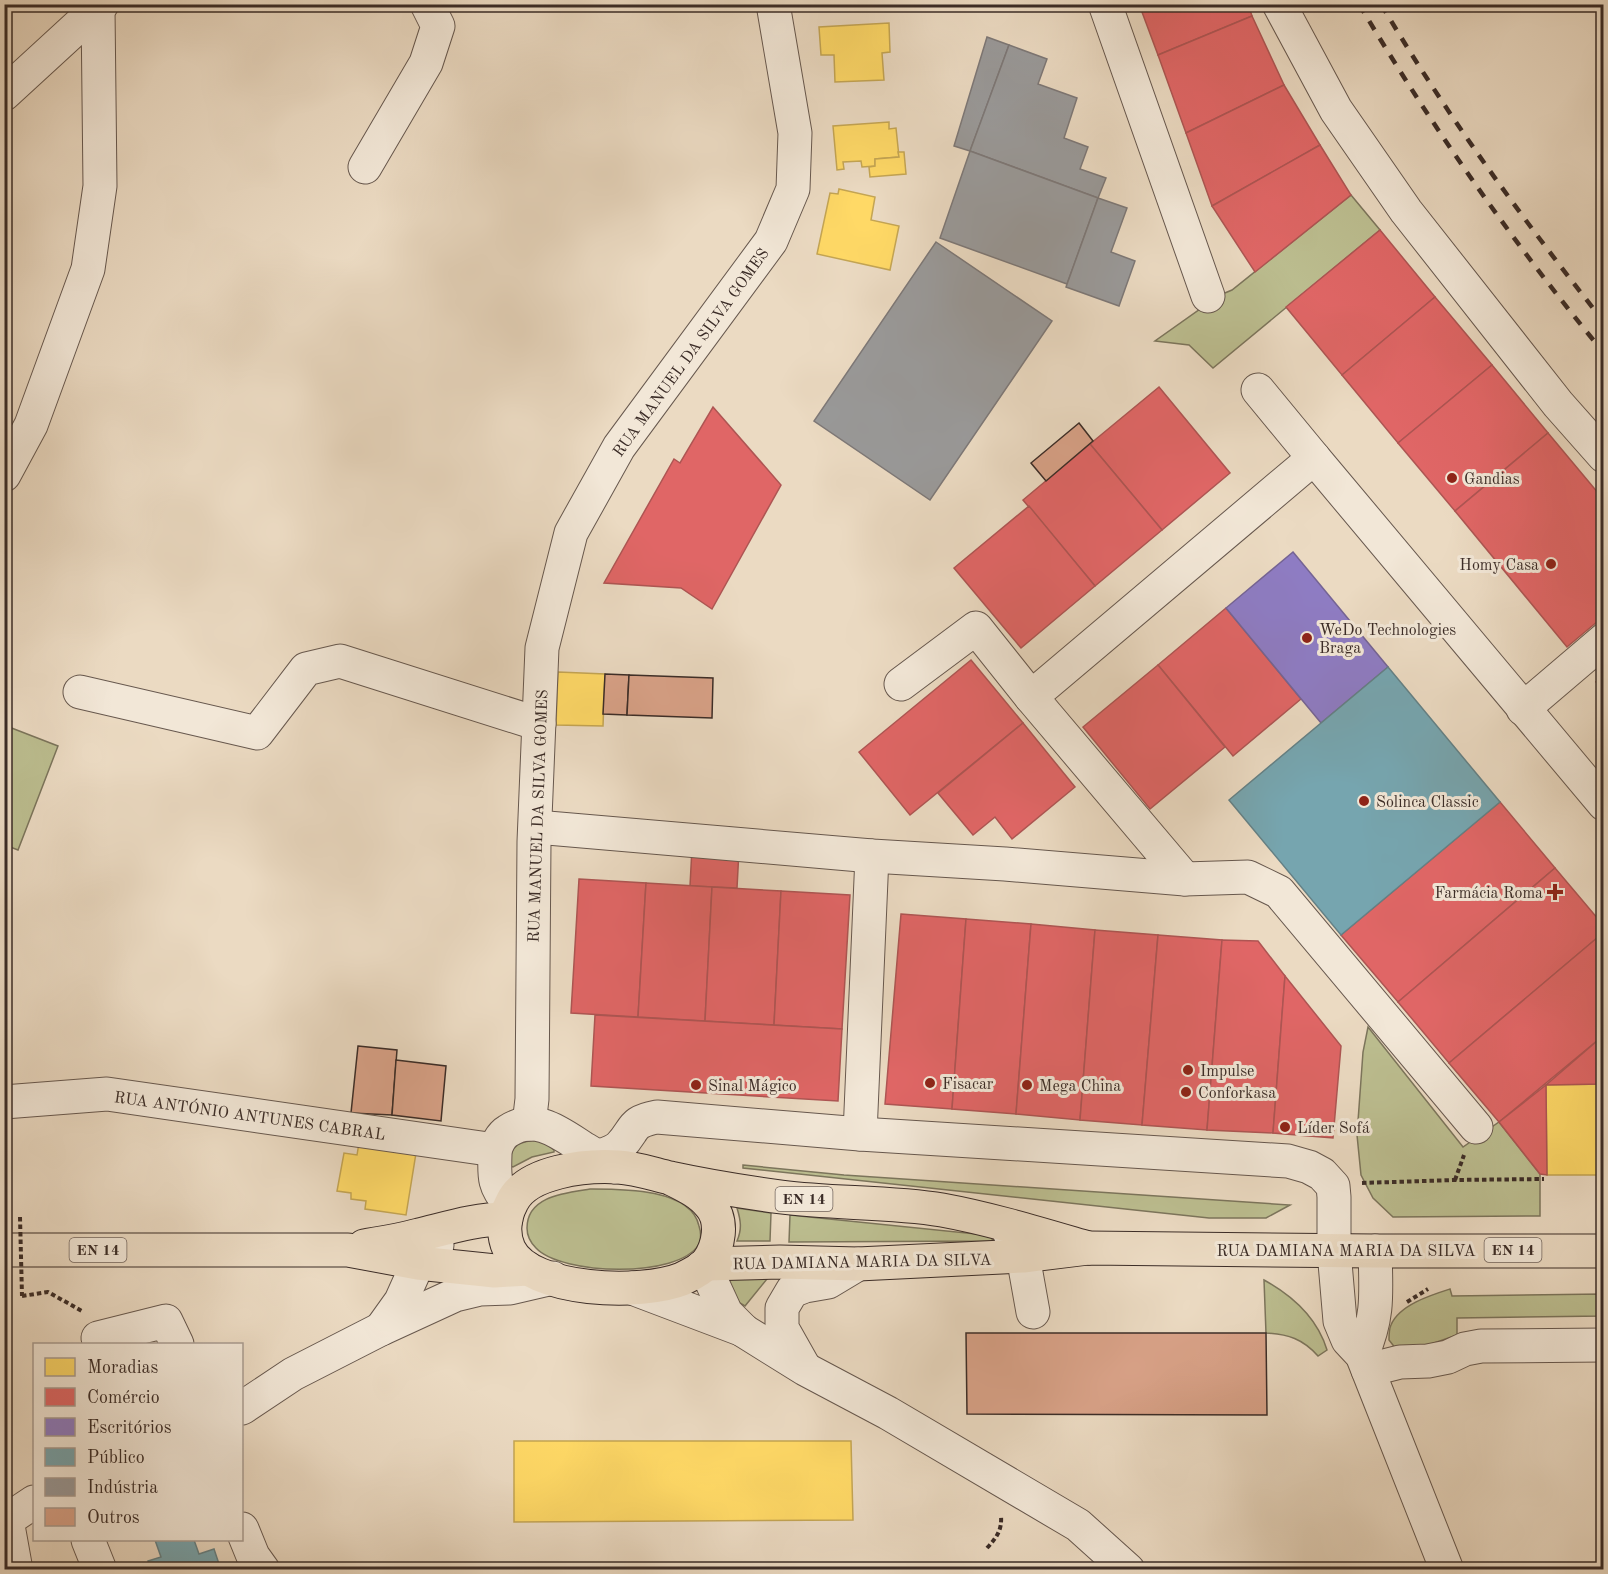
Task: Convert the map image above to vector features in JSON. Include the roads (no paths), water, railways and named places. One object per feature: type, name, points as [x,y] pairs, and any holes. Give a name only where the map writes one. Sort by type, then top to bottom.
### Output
[{"type":"main road","name":"RUA DAMIANA MARIA DA SILVA","points":[[348,1250],[486,1219],[501,1188],[517,1192],[540,1178],[606,1162],[670,1178],[782,1197],[940,1210],[1004,1223],[1088,1248]]},
{"type":"main road","name":"RUA DAMIANA MARIA DA SILVA","points":[[670,1178],[690,1188],[710,1205],[717,1219],[719,1232],[716,1246],[704,1266]]},
{"type":"main road","points":[[501,1188],[504,1232],[510,1250],[518,1261],[540,1274]]},
{"type":"main road","name":"RUA DAMIANA MARIA DA SILVA","points":[[4,1250],[348,1250],[418,1263],[540,1274],[566,1283],[632,1288],[679,1280],[704,1266],[780,1262],[858,1264],[1023,1256],[1088,1248],[1604,1251]]},
{"type":"street","points":[[365,167],[426,63],[438,26],[427,4]]},
{"type":"street","name":"RUA MANUEL DA SILVA GOMES","points":[[529,1124],[532,1099],[534,842],[542,648],[571,533],[619,447],[771,241],[792,189],[795,133],[773,4]]},
{"type":"street","points":[[1106,4],[1208,296]]},
{"type":"street","points":[[1279,4],[1336,110],[1406,211],[1558,404],[1604,456]]},
{"type":"street","points":[[4,94],[100,7]]},
{"type":"street","points":[[4,475],[31,425],[88,269],[100,186],[100,7]]},
{"type":"street","points":[[1258,390],[1604,804]]},
{"type":"street","points":[[1031,697],[1314,458]]},
{"type":"street","points":[[901,684],[976,628],[1031,697],[1185,879]]},
{"type":"street","points":[[1523,709],[1604,640]]},
{"type":"street","points":[[80,692],[257,733],[306,669],[340,661],[539,724]]},
{"type":"street","points":[[536,827],[872,856],[1185,879],[1248,877],[1279,892],[1476,1127]]},
{"type":"street","points":[[860,1134],[872,856]]},
{"type":"street","name":"RUA ANTÓNIO ANTUNES CABRAL","points":[[4,1102],[107,1094],[501,1188]]},
{"type":"street","points":[[501,1188],[504,1133],[516,1126],[529,1124],[547,1126],[563,1133],[606,1162],[633,1126],[644,1119],[657,1118],[860,1134],[1288,1161],[1309,1167],[1322,1174],[1332,1186],[1334,1251],[1340,1321],[1348,1340],[1365,1362],[1447,1569]]},
{"type":"street","points":[[381,1329],[401,1301],[418,1263],[468,1222]]},
{"type":"street","points":[[1004,1223],[1023,1256],[1033,1312]]},
{"type":"street","points":[[1365,1362],[1376,1310],[1375,1251]]},
{"type":"street","points":[[805,1369],[782,1328],[782,1308],[792,1291],[828,1282],[858,1264]]},
{"type":"street","points":[[704,1266],[726,1313],[744,1331]]},
{"type":"street","points":[[243,1407],[293,1374],[381,1329],[455,1296],[480,1288],[510,1288],[540,1274]]},
{"type":"street","points":[[632,1288],[744,1331],[805,1369],[888,1413],[1078,1525],[1128,1569]]},
{"type":"street","points":[[100,1343],[98,1338],[166,1321],[177,1343]]},
{"type":"street","points":[[1365,1362],[1428,1361],[1481,1346],[1604,1345]]},
{"type":"street","points":[[16,1569],[6,1521],[33,1503]]},
{"type":"street","points":[[243,1531],[253,1556],[263,1569]]},
{"type":"street","points":[[89,1541],[100,1569]]},
{"type":"railway","points":[[1359,4],[1415,95],[1475,183],[1506,227],[1604,353]]},
{"type":"railway","points":[[1381,4],[1432,87],[1487,167],[1604,322]]},
{"type":"place","name":"Gandias","points":[[1452,478]]},
{"type":"place","name":"Homy Casa","points":[[1551,564]]},
{"type":"place","name":"WeDo Technologies Braga","points":[[1307,638]]},
{"type":"place","name":"Solinca Classic","points":[[1364,801]]},
{"type":"place","name":"Farmácia Roma","points":[[1555,892]]},
{"type":"place","name":"Impulse","points":[[1188,1070]]},
{"type":"place","name":"Fisacar","points":[[930,1083]]},
{"type":"place","name":"Sinal Mágico","points":[[696,1085]]},
{"type":"place","name":"Mega China","points":[[1027,1085]]},
{"type":"place","name":"Conforkasa","points":[[1186,1092]]},
{"type":"place","name":"Líder Sofá","points":[[1285,1127]]}]
